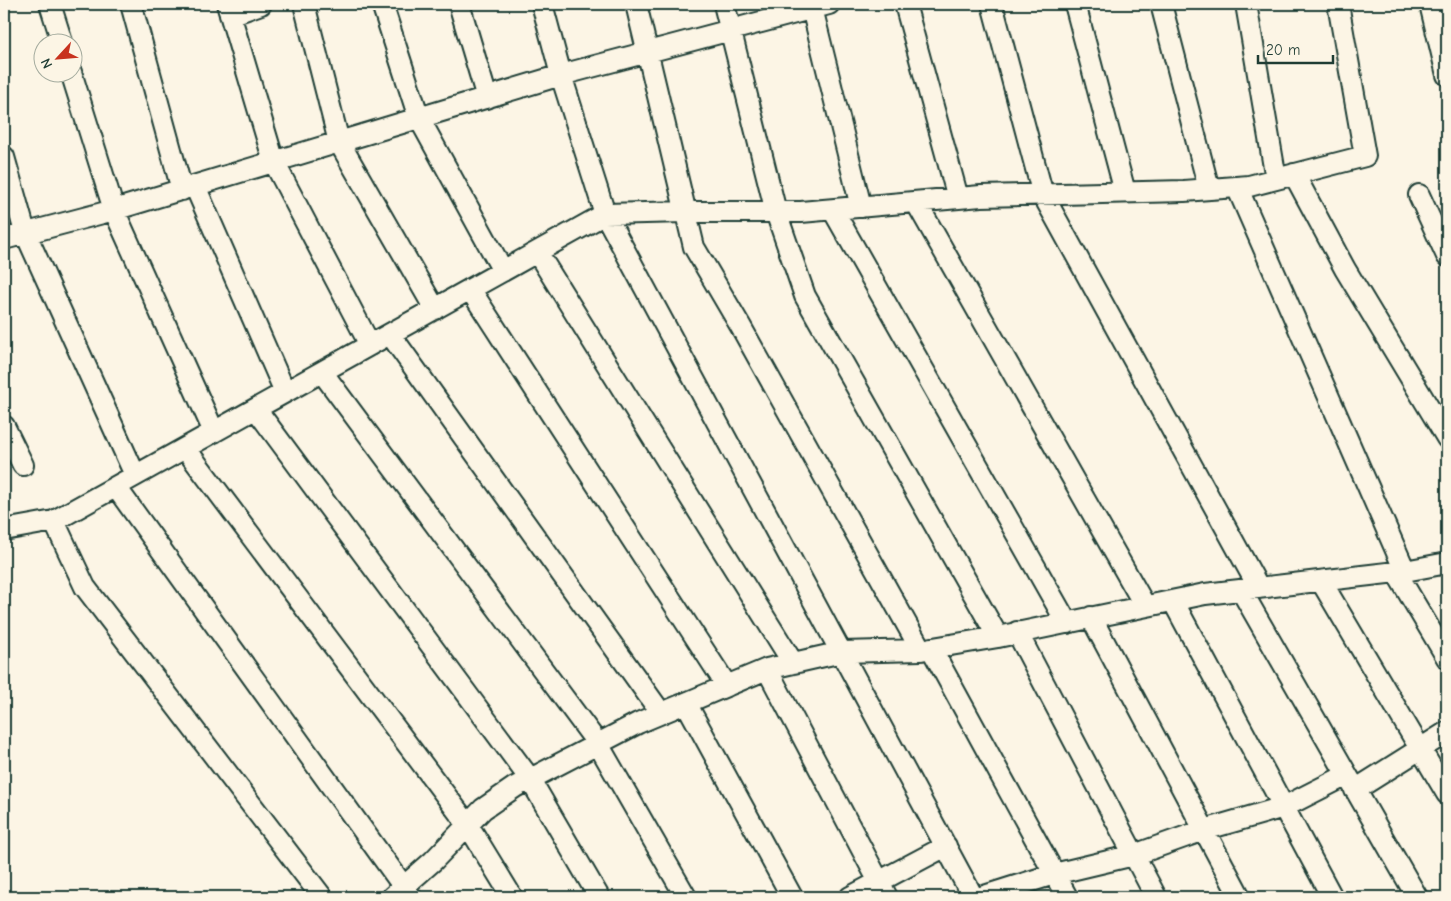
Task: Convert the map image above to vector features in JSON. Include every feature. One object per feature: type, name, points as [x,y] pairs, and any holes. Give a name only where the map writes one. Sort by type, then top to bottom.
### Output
[{"type":"street","points":[[50,4],[59,32]]},
{"type":"street","points":[[130,4],[188,188],[285,392]]},
{"type":"street","points":[[260,4],[228,9],[274,162],[370,345]]},
{"type":"street","points":[[304,4],[339,142],[435,309]]},
{"type":"street","points":[[382,4],[419,118],[503,271]]},
{"type":"street","points":[[459,4],[487,98]]},
{"type":"street","points":[[542,4],[561,75],[605,214],[974,897]]},
{"type":"street","points":[[636,4],[694,247],[1067,897]]},
{"type":"street","points":[[724,4],[776,212],[805,296],[1008,634],[1156,897]]},
{"type":"street","points":[[905,4],[958,198]]},
{"type":"street","points":[[992,4],[1043,195],[1351,782],[1417,897]]},
{"type":"street","points":[[1075,4],[1125,192]]},
{"type":"street","points":[[1161,4],[1209,189]]},
{"type":"street","points":[[1246,4],[1285,176],[1345,269],[1447,438]]},
{"type":"street","points":[[4,530],[54,521],[605,214],[833,210],[958,198],[1237,187],[1365,156],[1338,4]]},
{"type":"street","points":[[1430,4],[1447,75]]},
{"type":"street","points":[[4,239],[114,210],[561,75],[818,5],[861,207]]},
{"type":"street","points":[[74,82],[114,210],[214,432]]},
{"type":"street","points":[[4,157],[25,232],[136,475]]},
{"type":"street","points":[[1237,187],[1400,572],[1447,658]]},
{"type":"street","points":[[1419,195],[1447,256]]},
{"type":"street","points":[[916,202],[1145,606]]},
{"type":"street","points":[[833,210],[1067,623]]},
{"type":"street","points":[[536,252],[793,663]]},
{"type":"street","points":[[470,290],[727,686]]},
{"type":"street","points":[[390,334],[661,713]]},
{"type":"street","points":[[322,372],[598,744],[686,897]]},
{"type":"street","points":[[256,409],[530,779],[599,897]]},
{"type":"street","points":[[4,426],[23,465]]},
{"type":"street","points":[[185,448],[468,825],[512,897]]},
{"type":"street","points":[[116,487],[402,894],[483,809],[530,779],[661,713],[767,669],[842,652],[926,649],[1067,623],[1173,600],[1400,572],[1447,563]]},
{"type":"street","points":[[54,521],[85,587],[322,897]]},
{"type":"street","points":[[1321,581],[1447,794]]},
{"type":"street","points":[[1173,600],[1332,897]]},
{"type":"street","points":[[1091,618],[1240,897]]},
{"type":"street","points":[[767,669],[883,889]]},
{"type":"street","points":[[686,703],[792,897]]},
{"type":"street","points":[[980,897],[1054,874],[1134,855],[1204,830],[1284,807],[1351,782],[1420,749],[1447,732]]},
{"type":"street","points":[[850,897],[883,889],[946,846]]}]
